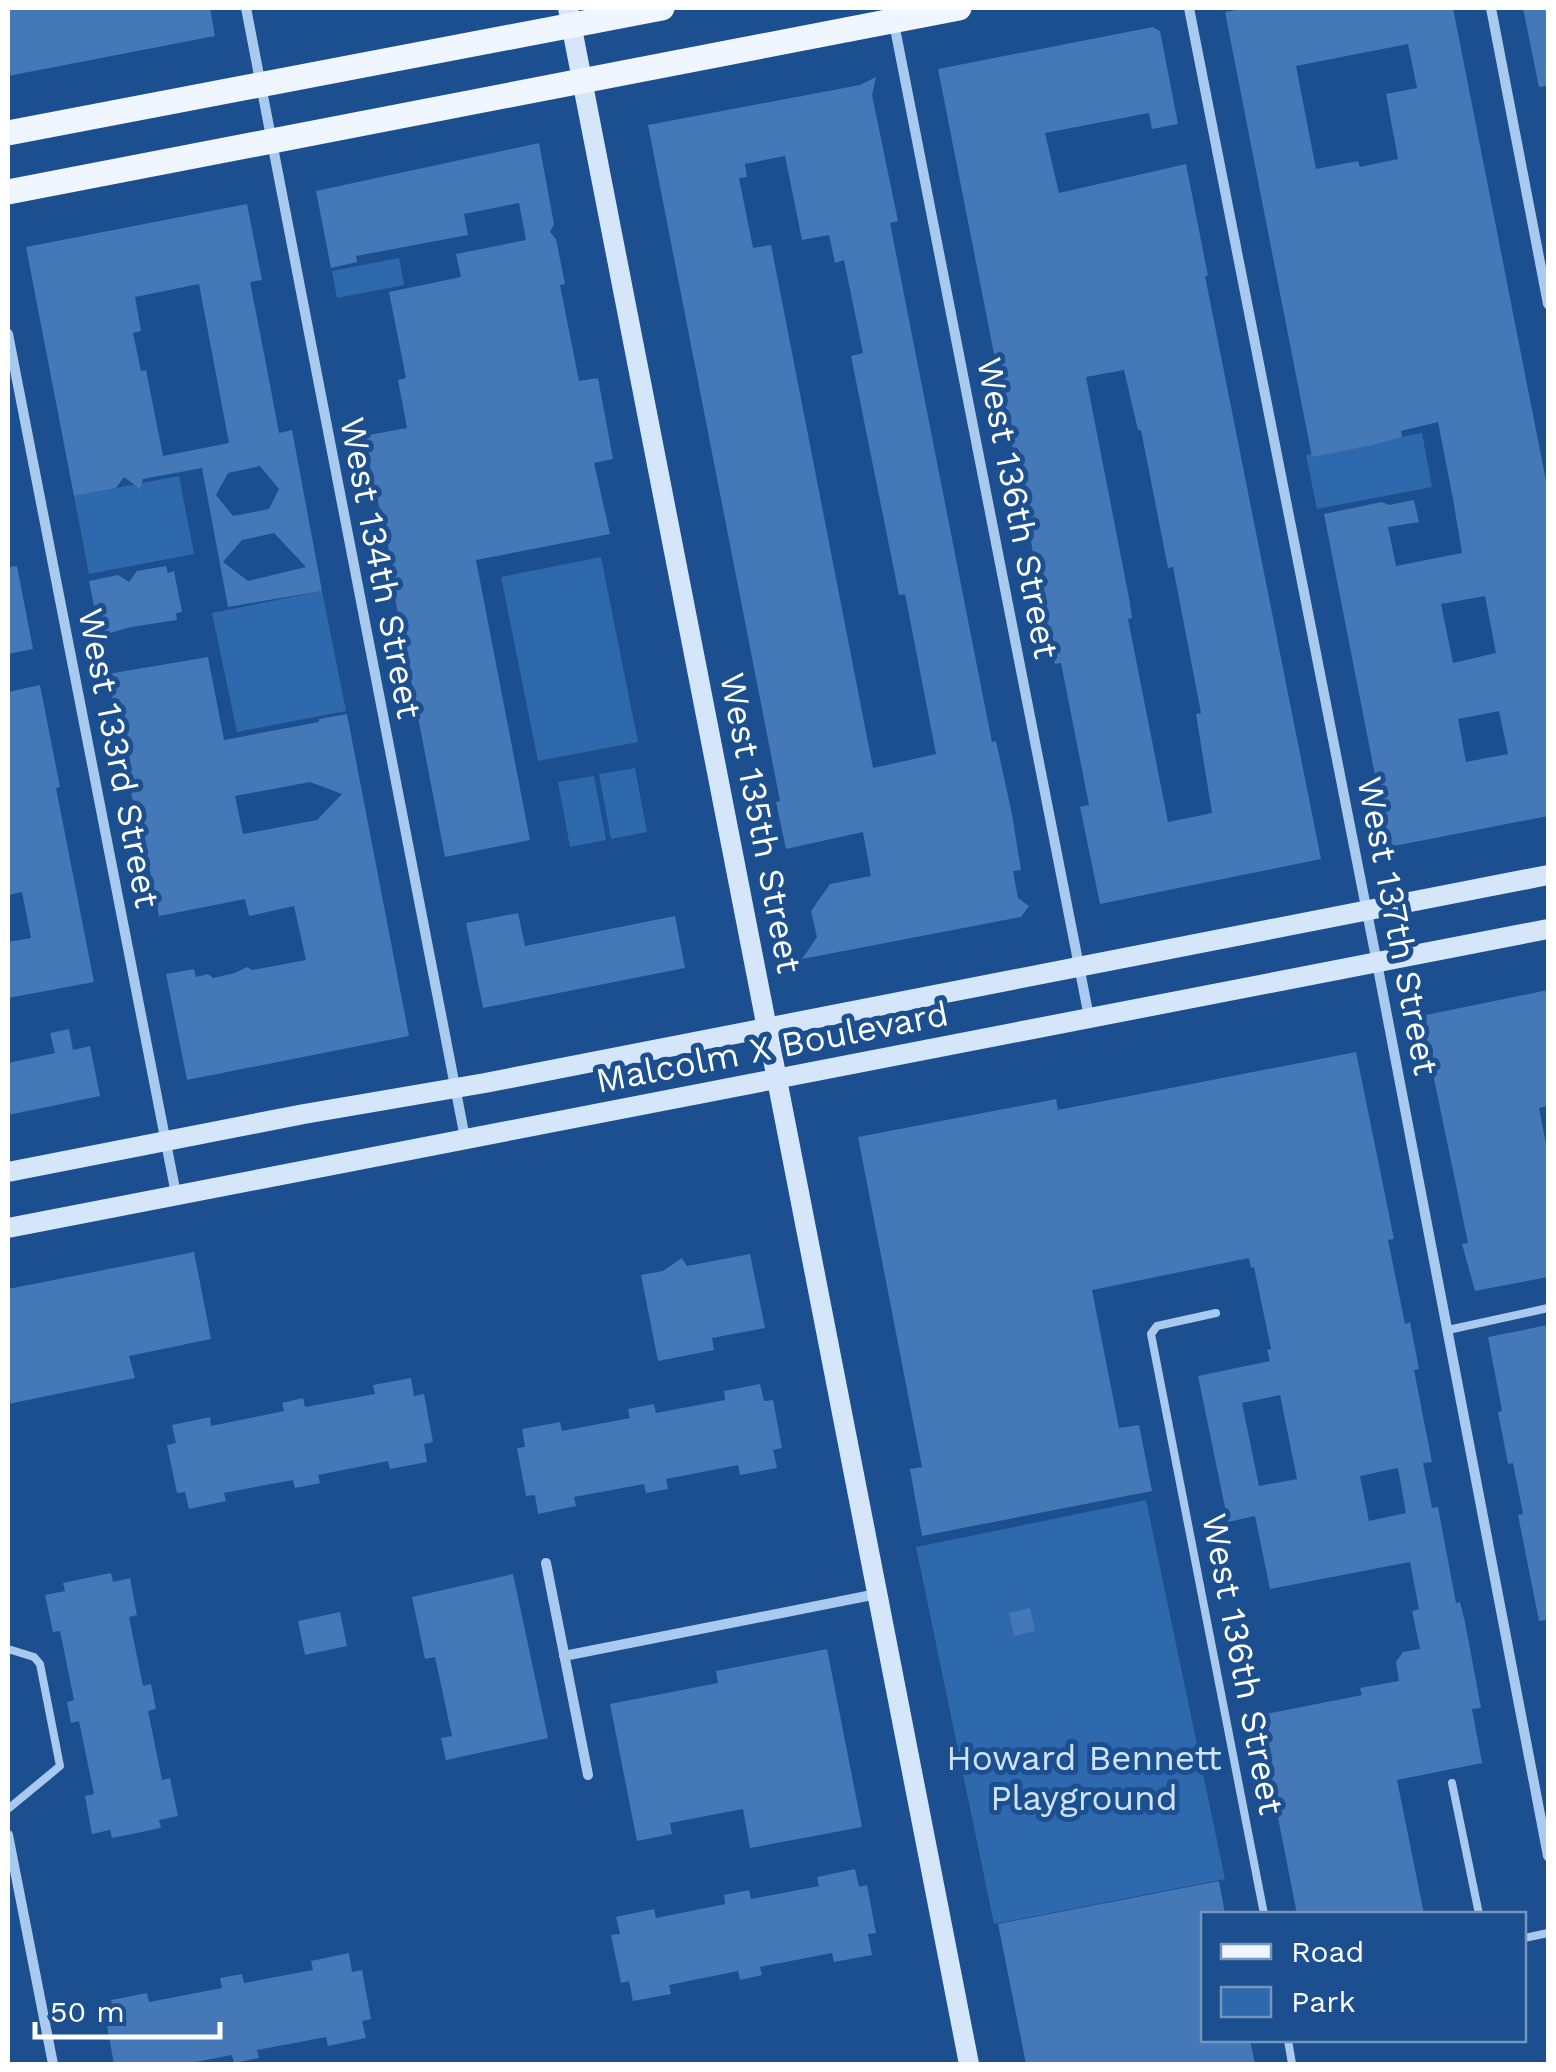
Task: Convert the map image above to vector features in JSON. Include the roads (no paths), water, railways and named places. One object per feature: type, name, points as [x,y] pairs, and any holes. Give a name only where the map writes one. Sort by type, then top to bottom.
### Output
[{"type":"main road","points":[[8,133],[261,86],[570,16],[662,8]]},
{"type":"main road","points":[[8,192],[582,81],[892,14],[958,8]]},
{"type":"main road","name":"West 135th Street","points":[[570,16],[968,2064]]},
{"type":"main road","name":"Malcolm X Boulevard","points":[[8,1172],[1548,875]]},
{"type":"main road","name":"Malcolm X Boulevard","points":[[8,1228],[1548,929]]},
{"type":"street","name":"West 134th Street","points":[[246,8],[465,1138]]},
{"type":"street","name":"West 137th Street","points":[[1188,8],[1377,962],[1548,1856]]},
{"type":"street","points":[[1491,8],[1548,304]]},
{"type":"street","name":"West 136th Street","points":[[892,14],[1090,1019]]},
{"type":"street","name":"West 133rd Street","points":[[8,334],[176,1194]]},
{"type":"street","points":[[546,1562],[588,1775]]},
{"type":"street","points":[[564,1656],[878,1594]]},
{"type":"street","points":[[8,1834],[53,2064]]},
{"type":"lane","points":[[1448,1330],[1548,1308]]},
{"type":"lane","name":"West 136th Street","points":[[1216,1314],[1158,1326],[1151,1334],[1264,1912]]},
{"type":"lane","points":[[8,1650],[36,1658],[40,1664],[60,1766],[8,1809]]},
{"type":"lane","points":[[1452,1783],[1479,1912]]},
{"type":"park label","name":"Howard Bennett Playground","points":[[1084,1778]]}]
